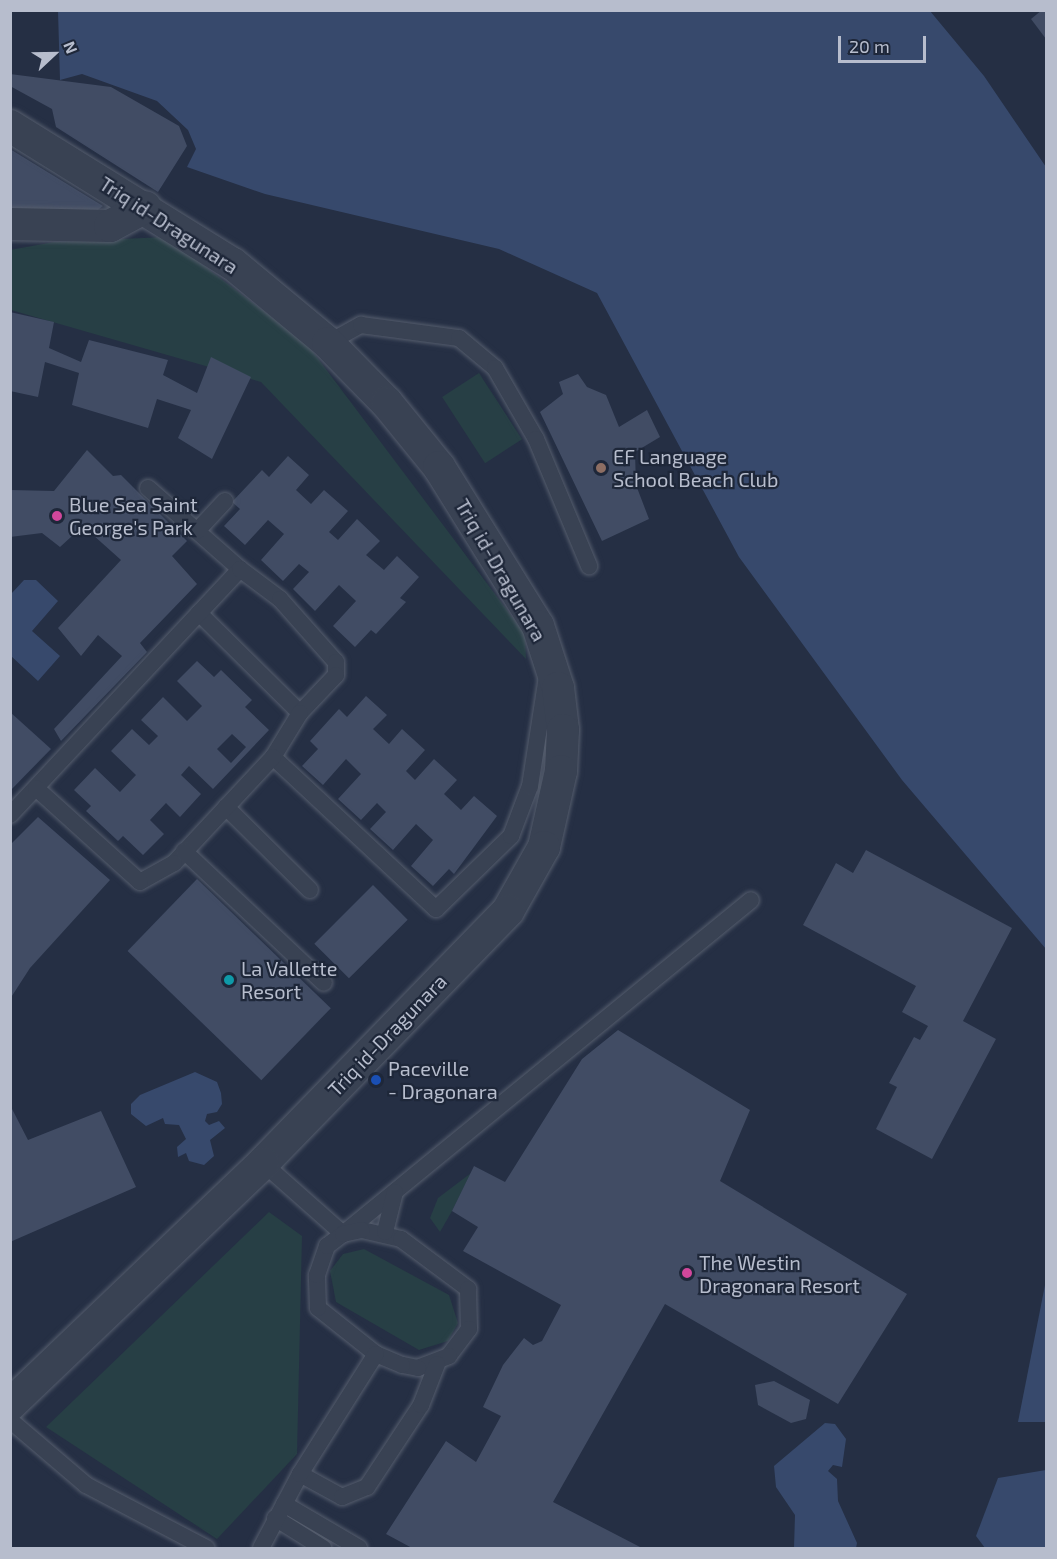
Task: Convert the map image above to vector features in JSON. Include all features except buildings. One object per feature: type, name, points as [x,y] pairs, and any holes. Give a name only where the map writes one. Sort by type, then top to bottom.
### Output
[{"type":"street","name":"Triq id-Dragunara","points":[[10,126],[145,207],[233,264],[328,343],[439,467],[538,626],[550,659],[564,730],[561,771],[544,847],[508,911],[263,1163],[10,1405]]},
{"type":"street","points":[[10,224],[110,226],[145,207]]},
{"type":"lane","points":[[328,343],[361,325],[459,338],[495,368],[536,439],[589,566]]},
{"type":"lane","points":[[36,788],[140,882],[184,851],[226,807],[273,757],[300,713],[336,675],[336,662],[280,599],[240,569],[148,488]]},
{"type":"lane","points":[[197,531],[225,501]]},
{"type":"lane","points":[[10,815],[240,569]]},
{"type":"lane","points":[[199,613],[300,713]]},
{"type":"lane","points":[[273,757],[436,909],[511,836],[530,786],[550,659]]},
{"type":"lane","points":[[226,807],[310,890]]},
{"type":"lane","points":[[184,851],[324,983]]},
{"type":"lane","points":[[263,1163],[343,1234],[385,1232],[468,1289],[470,1329],[461,1345],[437,1364],[418,1368],[376,1354],[318,1308],[321,1260],[343,1234],[751,900]]},
{"type":"lane","points":[[385,1232],[395,1192]]},
{"type":"lane","points":[[261,1548],[300,1474],[376,1354]]},
{"type":"lane","points":[[300,1474],[342,1497],[367,1487],[421,1405],[437,1364]]},
{"type":"lane","points":[[10,1420],[86,1485],[206,1548]]},
{"type":"lane","points":[[280,1511],[323,1548]]},
{"type":"lane","points":[[280,1511],[359,1548]]},
{"type":"green space","points":[[166,237],[307,344],[525,634],[526,659],[261,382],[11,310],[10,250],[54,242]]},
{"type":"green space","points":[[479,373],[522,439],[485,463],[442,397]]},
{"type":"green space","points":[[471,1173],[440,1232],[430,1218],[438,1198]]},
{"type":"green space","points":[[269,1212],[302,1236],[297,1454],[217,1539],[46,1427]]},
{"type":"green space","points":[[364,1249],[449,1295],[458,1323],[448,1341],[419,1350],[336,1302],[330,1271],[343,1254]]},
{"type":"water","points":[[58,11],[930,11],[984,76],[1046,167],[1046,949],[902,780],[739,557],[597,293],[499,249],[265,194],[187,167],[196,149],[188,130],[157,101],[82,74],[60,80]]},
{"type":"water","points":[[24,580],[36,580],[58,601],[32,631],[60,656],[38,681],[11,656],[11,594]]},
{"type":"water","points":[[195,1072],[217,1082],[222,1104],[217,1112],[207,1114],[205,1121],[209,1125],[219,1121],[225,1128],[210,1140],[214,1156],[204,1165],[189,1161],[186,1153],[178,1157],[177,1147],[186,1139],[179,1125],[165,1124],[163,1118],[146,1126],[131,1114],[131,1104],[140,1095]]},
{"type":"water","points":[[1046,1280],[1046,1422],[1018,1422]]},
{"type":"water","points":[[825,1423],[835,1424],[846,1439],[842,1467],[833,1465],[828,1471],[837,1479],[838,1501],[857,1543],[856,1548],[794,1548],[795,1515],[776,1487],[774,1466]]},
{"type":"water","points":[[1046,1470],[1046,1548],[985,1548],[976,1536],[998,1478]]},
{"type":"place","name":"EF Language School Beach Club","points":[[601,468]]},
{"type":"place","name":"Blue Sea Saint George's Park","points":[[57,516]]},
{"type":"place","name":"La Vallette Resort","points":[[229,980]]},
{"type":"place","name":"Paceville - Dragonara","points":[[376,1080]]},
{"type":"place","name":"The Westin Dragonara Resort","points":[[687,1273]]}]
